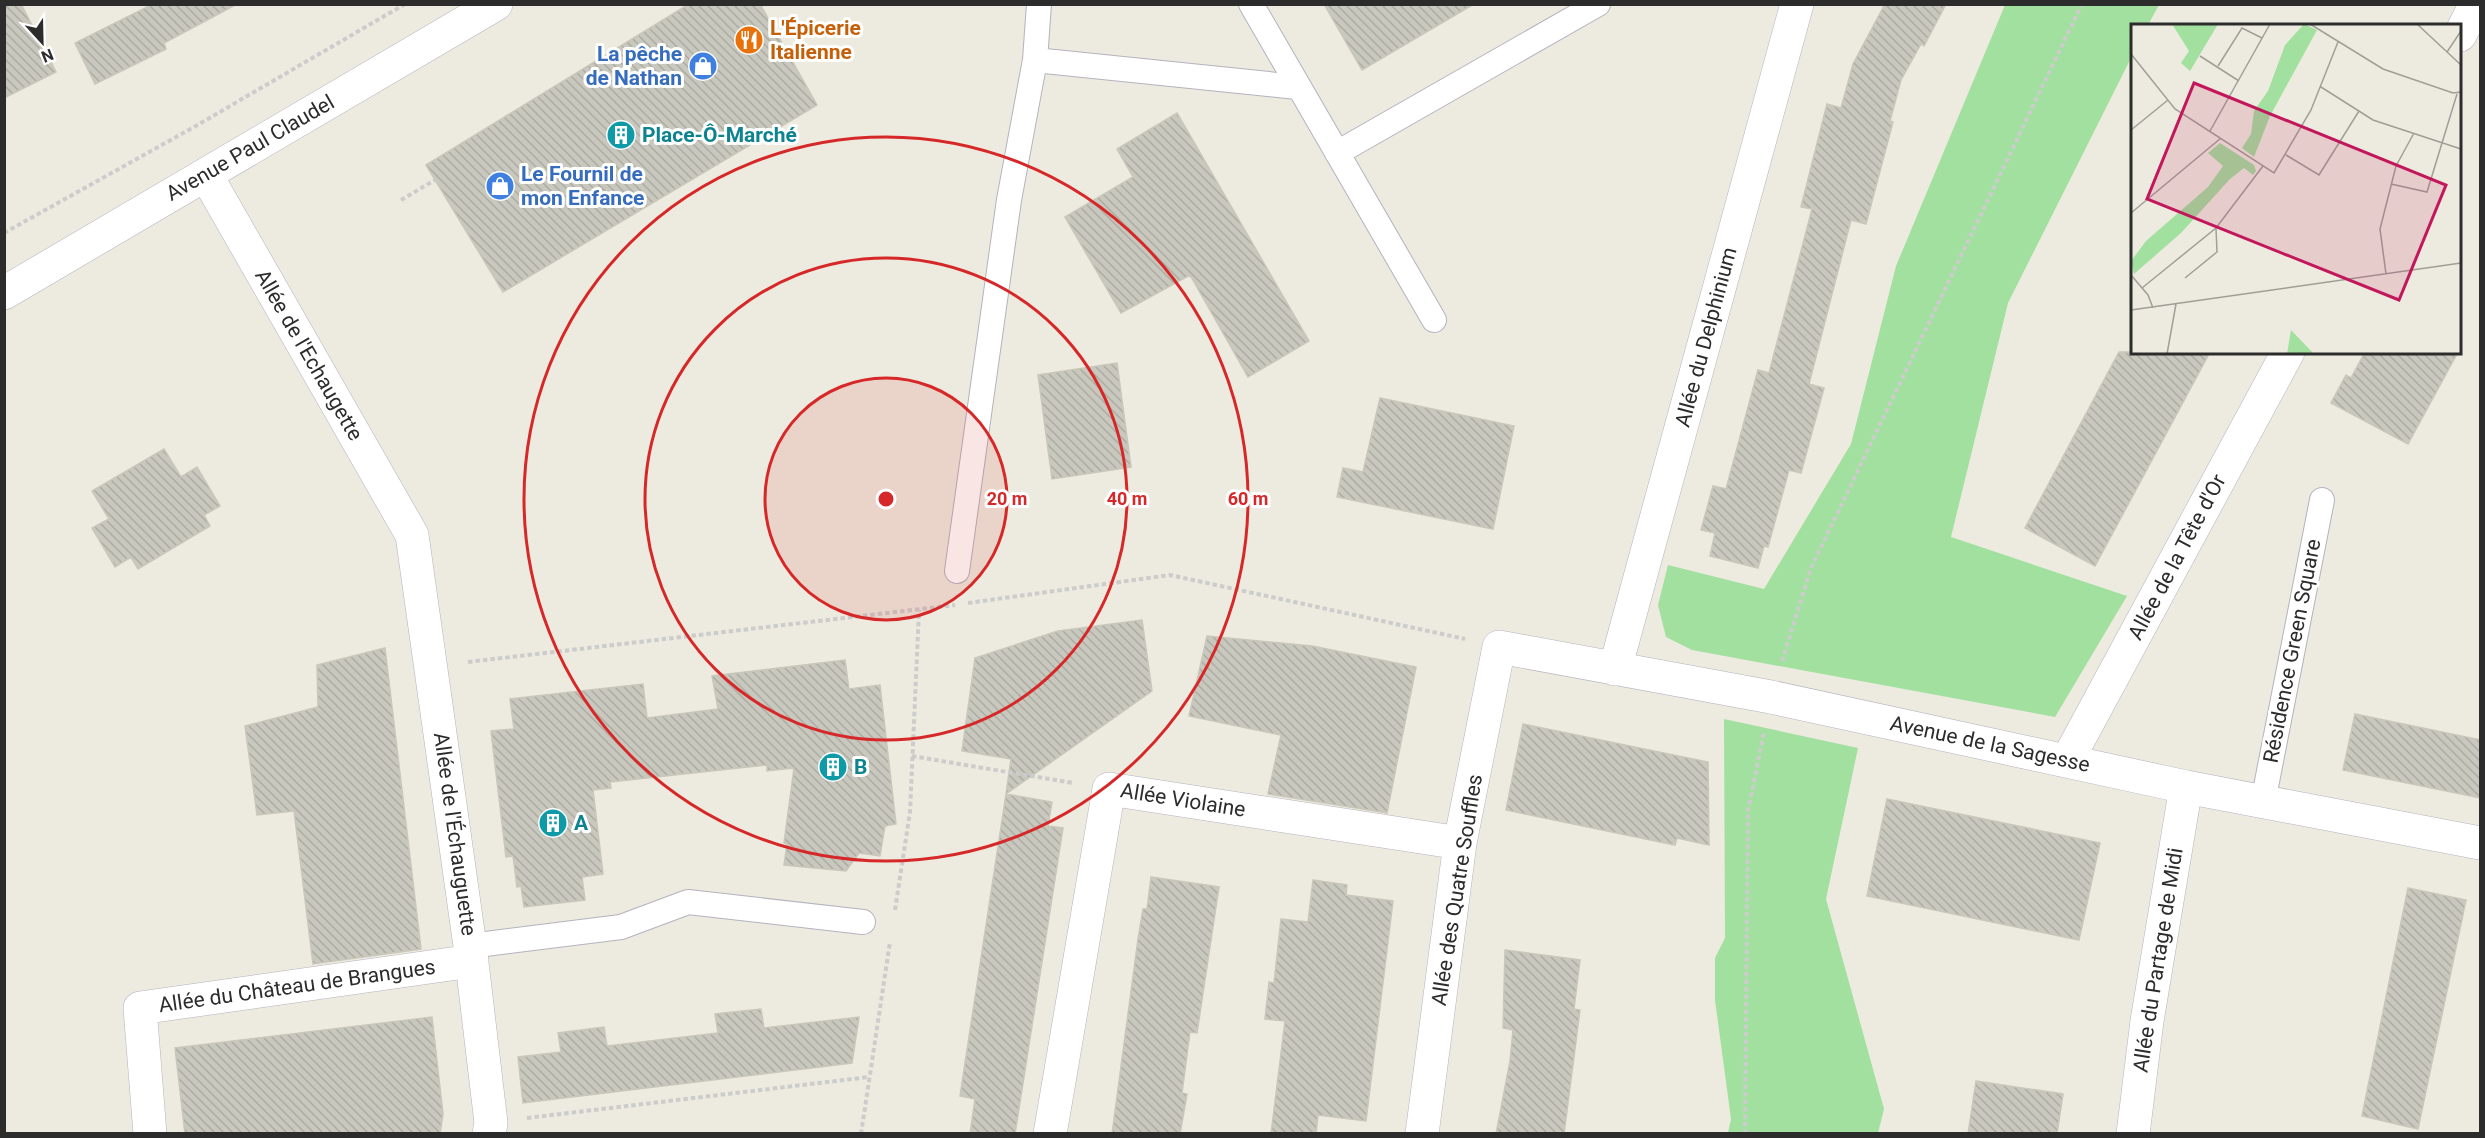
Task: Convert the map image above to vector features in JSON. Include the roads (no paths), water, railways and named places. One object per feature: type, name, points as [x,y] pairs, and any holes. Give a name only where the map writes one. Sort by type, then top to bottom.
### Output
[{"type":"street","name":"Avenue Paul Claudel","points":[[4,293],[496,4]]},
{"type":"street","name":"Allée du Delphinium","points":[[1615,669],[1797,4]]},
{"type":"street","points":[[2461,33],[2476,4]]},
{"type":"street","name":"Allée de l'Echaugette","points":[[206,175],[412,535]]},
{"type":"street","name":"Allée de la Tête d'Or","points":[[2067,761],[2287,354]]},
{"type":"street","name":"Allée de l'Échauguette","points":[[412,535],[471,954],[490,1128]]},
{"type":"street","name":"Avenue de la Sagesse","points":[[1499,647],[1771,697],[2186,787],[2481,843]]},
{"type":"street","name":"Allée des Quatre Souffles","points":[[1422,1134],[1460,843],[1499,647]]},
{"type":"street","name":"Allée du Partage de Midi","points":[[2133,1134],[2147,1021],[2186,787]]},
{"type":"street","name":"Allée Violaine","points":[[1050,1134],[1109,789],[1460,843]]},
{"type":"street","name":"Allée du Château de Brangues","points":[[150,1134],[140,1008],[471,954]]},
{"type":"lane","points":[[957,571],[1009,200],[1035,60],[1039,4]]},
{"type":"lane","points":[[1251,4],[1434,320]]},
{"type":"lane","points":[[1337,153],[1598,4]]},
{"type":"lane","points":[[1035,60],[1297,87]]},
{"type":"lane","name":"Résidence Green Square","points":[[2263,802],[2322,500]]},
{"type":"lane","points":[[471,954],[621,927],[688,902],[863,922]]},
{"type":"place","name":"L'Épicerie Italienne","points":[[749,40]]},
{"type":"place","name":"La pêche de Nathan","points":[[703,66]]},
{"type":"place","name":"Place-Ô-Marché","points":[[621,135]]},
{"type":"place","name":"Le Fournil de mon Enfance","points":[[500,186]]},
{"type":"place","name":"B","points":[[833,767]]},
{"type":"place","name":"A","points":[[553,823]]}]
